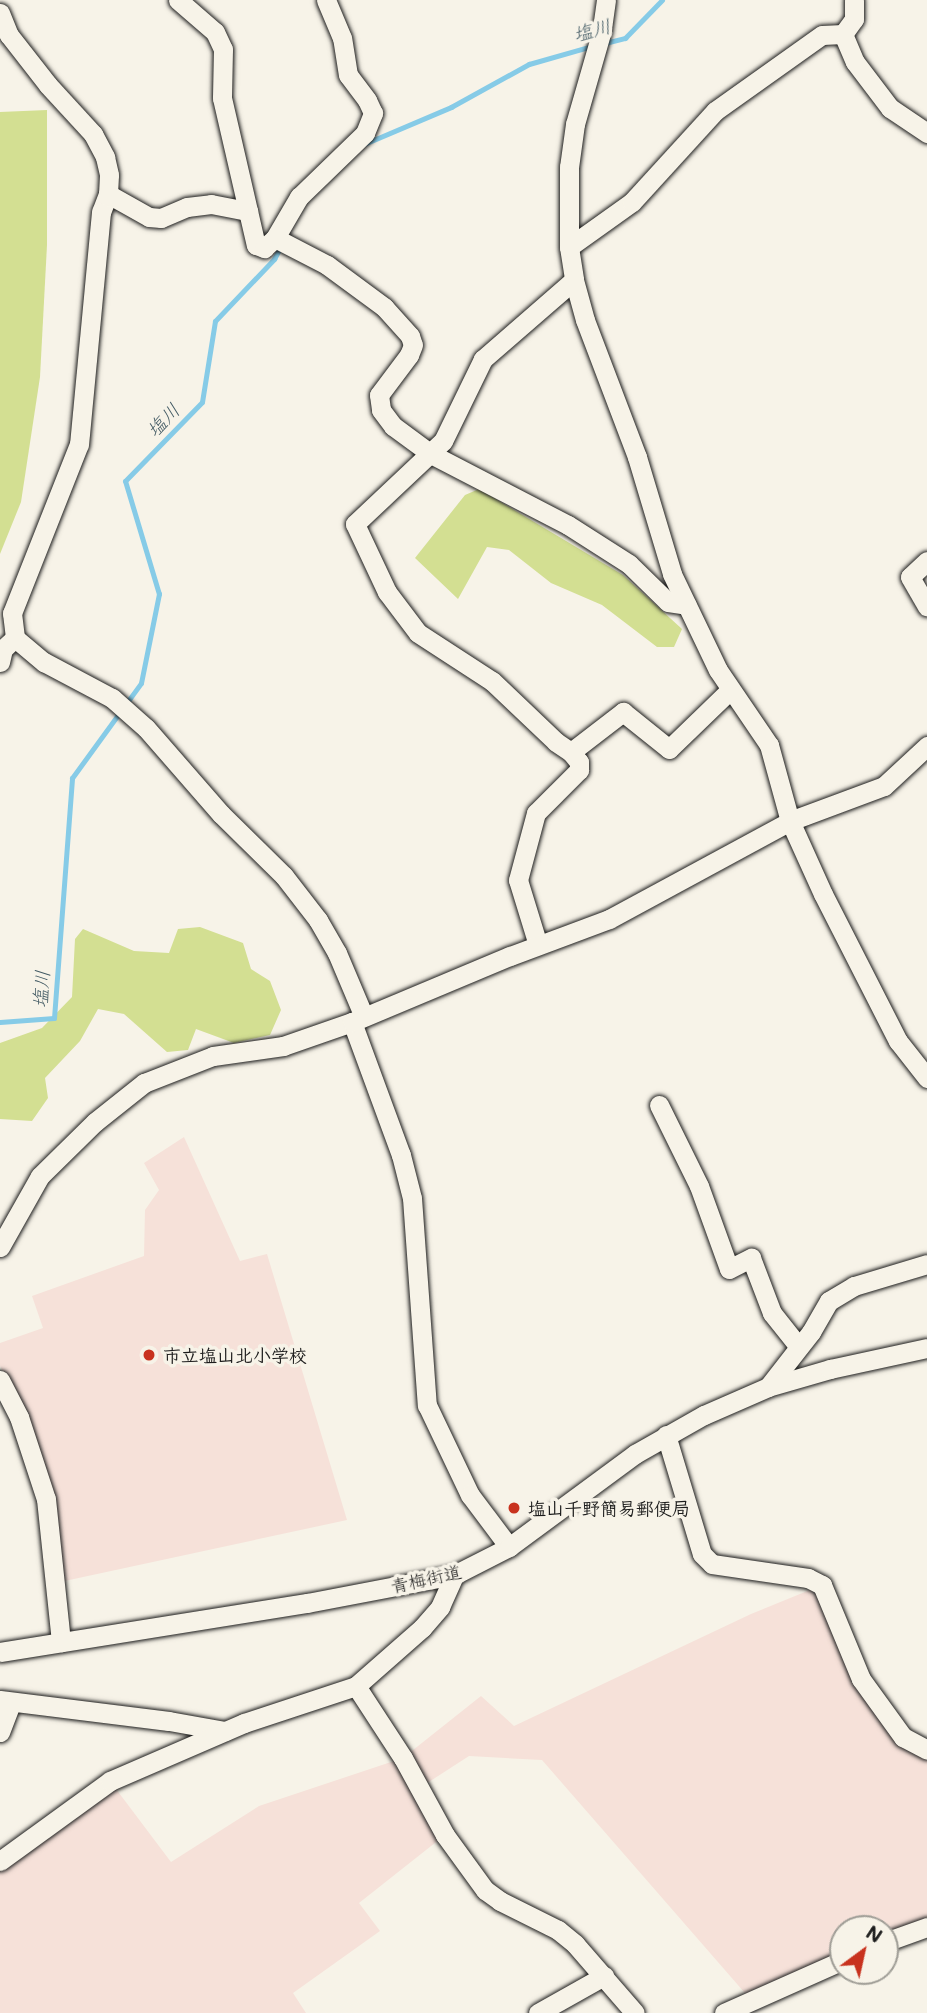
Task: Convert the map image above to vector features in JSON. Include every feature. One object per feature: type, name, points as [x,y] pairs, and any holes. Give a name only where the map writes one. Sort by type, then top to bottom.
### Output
[{"type":"street","points":[[177,0],[215,32],[223,49],[222,98],[256,245],[264,248],[283,242],[327,265],[384,307],[411,336],[410,355],[379,395],[381,410],[393,426],[431,454],[568,525],[629,564],[668,603],[687,605]]},
{"type":"street","points":[[283,242],[299,197],[365,133],[373,113],[367,100],[348,75],[342,38],[326,0]]},
{"type":"street","points":[[606,0],[602,30],[575,124],[569,167],[569,247],[573,280],[649,491],[672,574],[730,690],[769,745],[790,821],[823,894],[898,1041],[927,1077]]},
{"type":"street","points":[[843,34],[854,19],[854,0]]},
{"type":"street","points":[[0,13],[17,45],[93,134],[105,157],[109,175],[108,194],[101,212],[79,444],[12,613],[15,638],[44,662],[112,698],[146,728],[221,814],[284,876],[318,920],[337,953],[412,1198],[427,1405],[470,1495],[509,1547]]},
{"type":"street","points":[[569,247],[632,202],[715,111],[822,34],[843,34]]},
{"type":"street","points":[[843,34],[855,62],[878,96],[890,108],[927,133]]},
{"type":"street","points":[[108,194],[149,218],[161,218],[187,207],[211,204],[248,211]]},
{"type":"street","points":[[538,945],[518,880],[536,813],[579,770],[579,762],[492,681],[418,633],[387,592],[355,524],[443,441],[483,359],[573,280]]},
{"type":"street","points":[[927,561],[911,577],[927,606]]},
{"type":"street","points":[[0,662],[4,649],[15,638]]},
{"type":"street","points":[[571,752],[623,712],[669,749],[730,690]]},
{"type":"street","points":[[0,1247],[40,1176],[95,1122],[144,1083],[213,1056],[283,1046],[358,1020],[538,945],[608,919],[790,821],[884,786],[927,746]]},
{"type":"street","points":[[659,1105],[699,1186],[729,1269],[751,1258],[772,1313],[799,1348]]},
{"type":"street","points":[[768,1387],[799,1348],[829,1301],[854,1286],[927,1264]]},
{"type":"street","name":"青梅街道","points":[[0,1652],[307,1603],[454,1575],[509,1547],[635,1454],[666,1435],[768,1387],[830,1369],[927,1348]]},
{"type":"street","points":[[0,1380],[19,1417],[46,1499],[61,1642]]},
{"type":"street","points":[[666,1435],[702,1554],[712,1564],[808,1578],[822,1585],[861,1679],[903,1737],[927,1750]]},
{"type":"street","points":[[0,1861],[110,1781],[225,1731],[356,1686],[422,1628],[440,1607],[454,1575]]},
{"type":"street","points":[[356,1686],[403,1758],[445,1835],[485,1890],[500,1901],[558,1930],[604,1976],[635,2013]]},
{"type":"street","points":[[0,1732],[6,1701],[169,1721],[225,1731]]},
{"type":"street","points":[[899,1937],[927,1927]]},
{"type":"street","points":[[724,2013],[829,1966]]},
{"type":"street","points":[[538,2013],[604,1976]]},
{"type":"shaded area","name":"市立塩山北小学校","points":[[184,1137],[240,1261],[267,1254],[347,1520],[60,1582],[18,1401],[0,1366],[0,1343],[43,1328],[32,1296],[144,1256],[145,1210],[159,1190],[144,1163]]},
{"type":"shaded area","points":[[822,1585],[861,1679],[927,1750],[927,1927],[899,1937],[899,1915],[829,1915],[829,1966],[751,2000],[542,1760],[469,1756],[418,1789],[445,1835],[359,1903],[380,1931],[293,1993],[306,2013],[0,2013],[0,1861],[110,1781],[171,1862],[259,1806],[403,1758],[481,1696],[514,1726],[751,1614]]},
{"type":"green space","points":[[47,110],[47,245],[40,377],[21,502],[0,554],[0,112]]},
{"type":"green space","points":[[479,489],[623,575],[682,629],[674,647],[657,647],[602,605],[551,583],[509,550],[487,547],[458,599],[415,558],[465,495]]},
{"type":"green space","points":[[200,927],[243,943],[251,969],[270,981],[281,1010],[270,1035],[234,1043],[196,1029],[188,1050],[167,1052],[124,1014],[98,1009],[80,1041],[45,1078],[48,1098],[32,1121],[0,1119],[0,1043],[42,1028],[72,997],[75,939],[83,929],[134,951],[169,953],[178,929]]},
{"type":"waterway","name":"塩川","points":[[605,43],[625,38],[662,0]]},
{"type":"waterway","name":"塩川","points":[[364,144],[451,107],[529,64],[592,46]]},
{"type":"waterway","name":"塩川","points":[[0,1022],[54,1018],[72,778],[141,683],[159,594],[125,481],[202,402],[215,321],[274,259],[281,246]]},
{"type":"place","name":"市立塩山北小学校","points":[[149,1355]]},
{"type":"place","name":"塩山千野簡易郵便局","points":[[514,1508]]}]
